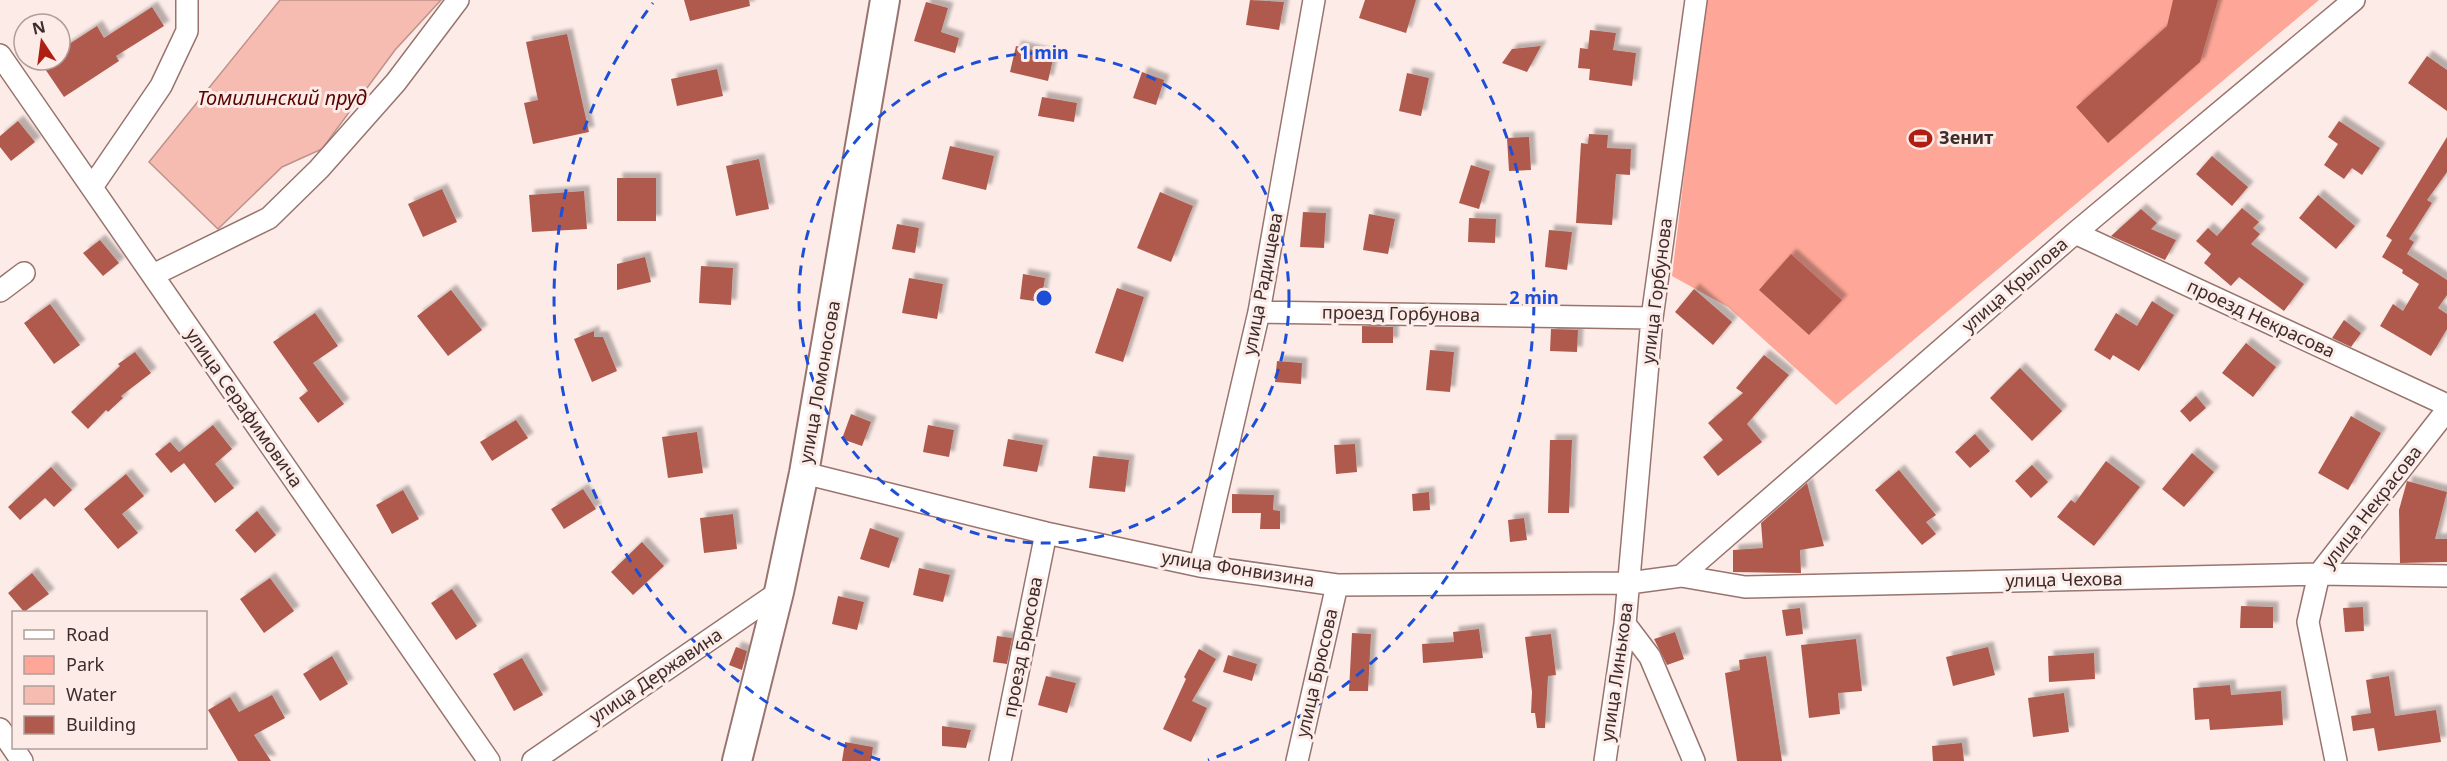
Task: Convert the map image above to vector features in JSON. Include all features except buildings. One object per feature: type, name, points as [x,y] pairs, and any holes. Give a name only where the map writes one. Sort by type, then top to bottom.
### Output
[{"type":"street","points":[[92,187],[160,86],[187,31],[187,0]]},
{"type":"street","points":[[153,275],[269,218],[319,169],[396,82],[458,0]]},
{"type":"street","name":"улица Ломоносова","points":[[737,761],[779,592],[804,474],[885,0]]},
{"type":"street","name":"улица Радищева","points":[[1200,566],[1259,312],[1314,0]]},
{"type":"street","name":"улица Горбунова","points":[[1629,583],[1652,318],[1696,0]]},
{"type":"street","name":"улица Крылова","points":[[1682,576],[2075,233],[2354,0]]},
{"type":"street","name":"улица Серафимовича","points":[[0,55],[489,761]]},
{"type":"street","name":"проезд Некрасова","points":[[2075,233],[2447,405]]},
{"type":"street","points":[[0,291],[24,273]]},
{"type":"street","name":"проезд Горбунова","points":[[1259,312],[1652,318]]},
{"type":"street","name":"улица Некрасова","points":[[2319,574],[2447,411]]},
{"type":"street","name":"улица Фонвизина","points":[[804,474],[1046,533],[1200,566],[1337,585],[1629,583],[1682,576]]},
{"type":"street","name":"проезд Брюсова","points":[[1000,761],[1046,533]]},
{"type":"street","points":[[2319,574],[2308,622],[2336,761]]},
{"type":"street","name":"улица Чехова","points":[[1682,576],[1745,587],[2319,574],[2447,576]]},
{"type":"street","name":"улица Линькова","points":[[1605,761],[1626,624],[1629,583]]},
{"type":"street","name":"улица Брюсова","points":[[1297,761],[1337,585]]},
{"type":"street","name":"улица Державина","points":[[532,761],[779,592]]},
{"type":"street","points":[[1626,624],[1650,657],[1694,761]]},
{"type":"street","points":[[0,729],[12,746]]},
{"type":"green space","name":"Зенит","points":[[1705,0],[2319,0],[1836,405],[1728,307],[1672,276]]},
{"type":"water","name":"Томилинский пруд","points":[[280,0],[441,0],[395,50],[322,149],[282,167],[218,229],[149,162]]},
{"type":"place","name":"Зенит","points":[[1921,138]]}]
